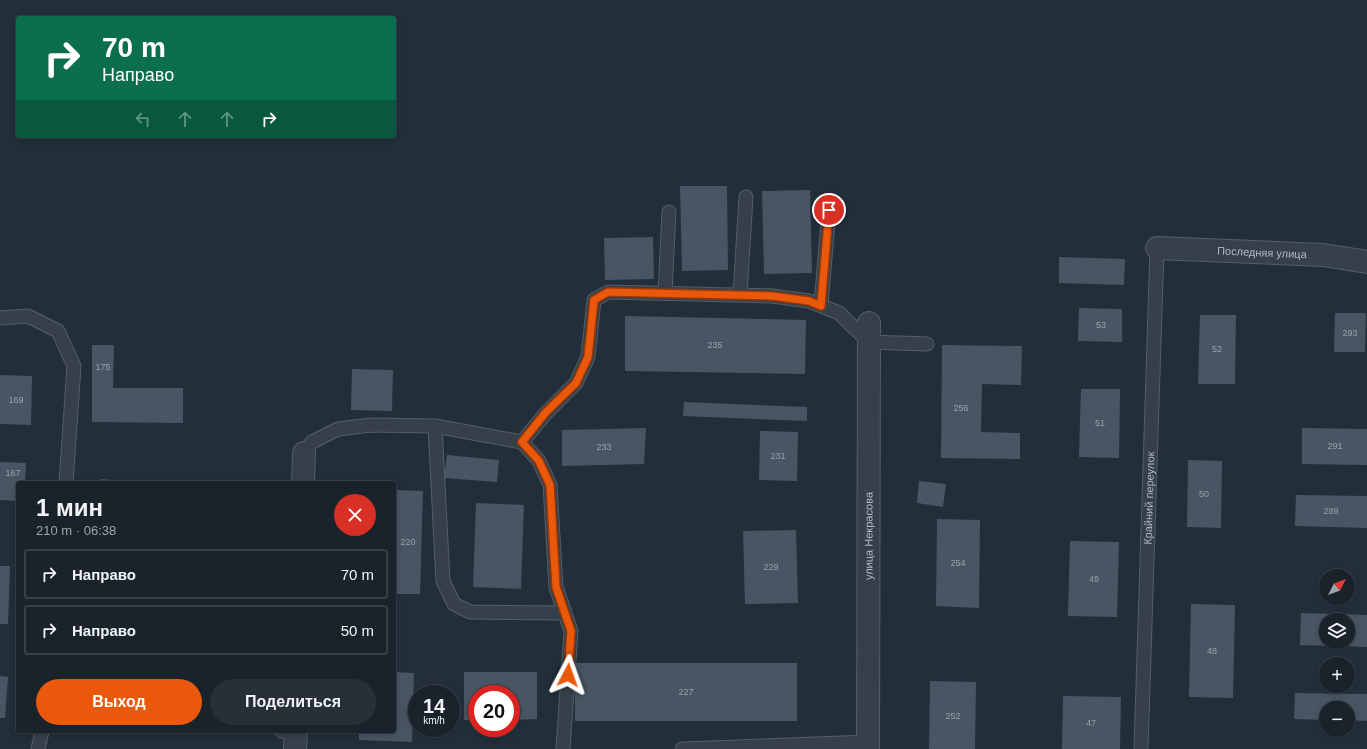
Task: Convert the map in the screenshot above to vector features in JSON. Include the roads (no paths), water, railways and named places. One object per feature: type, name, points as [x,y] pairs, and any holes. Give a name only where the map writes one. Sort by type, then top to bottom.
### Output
[{"type":"street","name":"Последняя улица","points":[[1157,248],[1322,255],[1367,262]]},
{"type":"street","name":"улица Некрасова","points":[[868,746],[870,333]]},
{"type":"street","points":[[303,481],[304,453]]},
{"type":"lane","points":[[740,295],[746,197]]},
{"type":"lane","points":[[821,306],[829,210]]},
{"type":"lane","points":[[665,293],[669,212]]},
{"type":"lane","name":"Крайний переулок","points":[[1141,749],[1157,248]]},
{"type":"lane","points":[[522,442],[546,412],[576,383],[588,357],[594,300],[608,292],[772,296],[809,301],[839,313],[870,333],[927,344]]},
{"type":"lane","points":[[0,318],[28,316],[58,331],[74,366],[66,481]]},
{"type":"lane","points":[[304,453],[312,442],[338,429],[371,425],[435,426],[522,442],[539,461],[550,485],[556,587],[571,631],[563,749]]},
{"type":"lane","points":[[435,426],[443,581],[454,604],[470,612],[565,613]]},
{"type":"lane","points":[[38,749],[42,733]]},
{"type":"lane","points":[[682,749],[868,746]]}]
